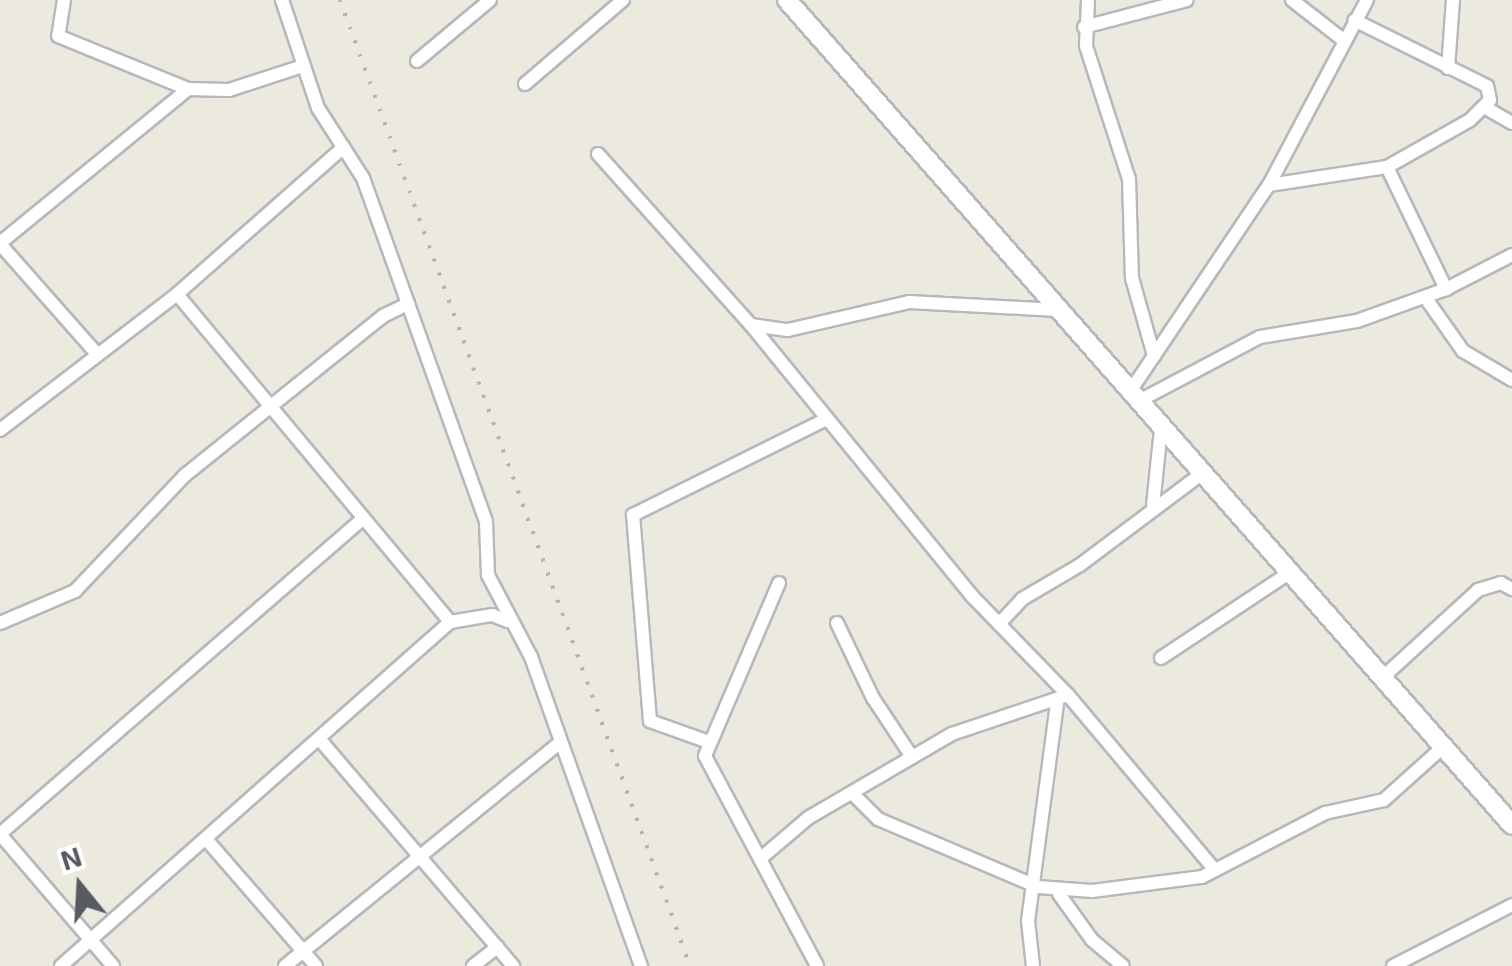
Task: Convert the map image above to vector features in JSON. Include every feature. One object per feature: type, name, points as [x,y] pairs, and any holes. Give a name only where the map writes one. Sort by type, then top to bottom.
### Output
[{"type":"street","points":[[64,0],[58,36],[188,89],[229,90],[303,66]]},
{"type":"street","points":[[282,0],[318,108],[363,178],[486,522],[488,574],[508,621],[531,657],[640,966]]},
{"type":"street","points":[[417,60],[490,0]]},
{"type":"street","points":[[525,84],[623,0]]},
{"type":"street","points":[[787,0],[1512,826]]},
{"type":"street","points":[[1088,0],[1084,28],[1129,179],[1132,278],[1154,356]]},
{"type":"street","points":[[1084,28],[1187,0]]},
{"type":"street","points":[[1292,0],[1342,39]]},
{"type":"street","points":[[1133,398],[1154,356],[1269,185],[1342,39],[1367,0]]},
{"type":"street","points":[[1448,68],[1453,0]]},
{"type":"street","points":[[1354,20],[1486,86],[1486,108]]},
{"type":"street","points":[[96,352],[0,244],[188,89]]},
{"type":"street","points":[[1269,185],[1388,167],[1486,108]]},
{"type":"street","points":[[1486,108],[1512,123]]},
{"type":"street","points":[[0,430],[96,352],[177,294],[344,147]]},
{"type":"street","points":[[598,154],[750,325],[999,624],[1214,869]]},
{"type":"street","points":[[1388,167],[1446,290]]},
{"type":"street","points":[[1133,398],[1260,337],[1357,321],[1446,290],[1512,255]]},
{"type":"street","points":[[177,294],[274,404],[450,622]]},
{"type":"street","points":[[1425,297],[1463,351],[1512,380]]},
{"type":"street","points":[[750,325],[788,330],[909,302],[1058,310]]},
{"type":"street","points":[[3,615],[74,592],[184,476],[383,316],[408,304]]},
{"type":"street","points":[[706,741],[650,721],[632,516],[826,419]]},
{"type":"street","points":[[1153,505],[1161,428]]},
{"type":"street","points":[[999,624],[1022,599],[1080,565],[1153,505],[1201,474]]},
{"type":"street","points":[[114,966],[0,834],[363,519]]},
{"type":"street","points":[[1161,658],[1289,573]]},
{"type":"street","points":[[779,583],[706,741],[709,770],[817,966]]},
{"type":"street","points":[[1381,679],[1478,590],[1501,583],[1512,589]]},
{"type":"street","points":[[61,966],[450,622],[492,615],[508,621]]},
{"type":"street","points":[[837,623],[873,698],[912,757]]},
{"type":"street","points":[[760,859],[808,818],[854,795],[952,734],[1063,699]]},
{"type":"street","points":[[1033,966],[1028,921],[1038,888],[1063,699]]},
{"type":"street","points":[[320,740],[513,966]]},
{"type":"street","points":[[285,966],[423,859],[560,744]]},
{"type":"street","points":[[854,795],[878,819],[1059,894],[1178,883],[1324,813],[1384,800],[1443,747]]},
{"type":"street","points":[[206,839],[316,966]]},
{"type":"street","points":[[1059,894],[1092,940],[1122,966]]},
{"type":"street","points":[[1393,966],[1512,905]]},
{"type":"street","points":[[473,966],[497,947]]},
{"type":"railway","points":[[340,0],[690,966]]}]
